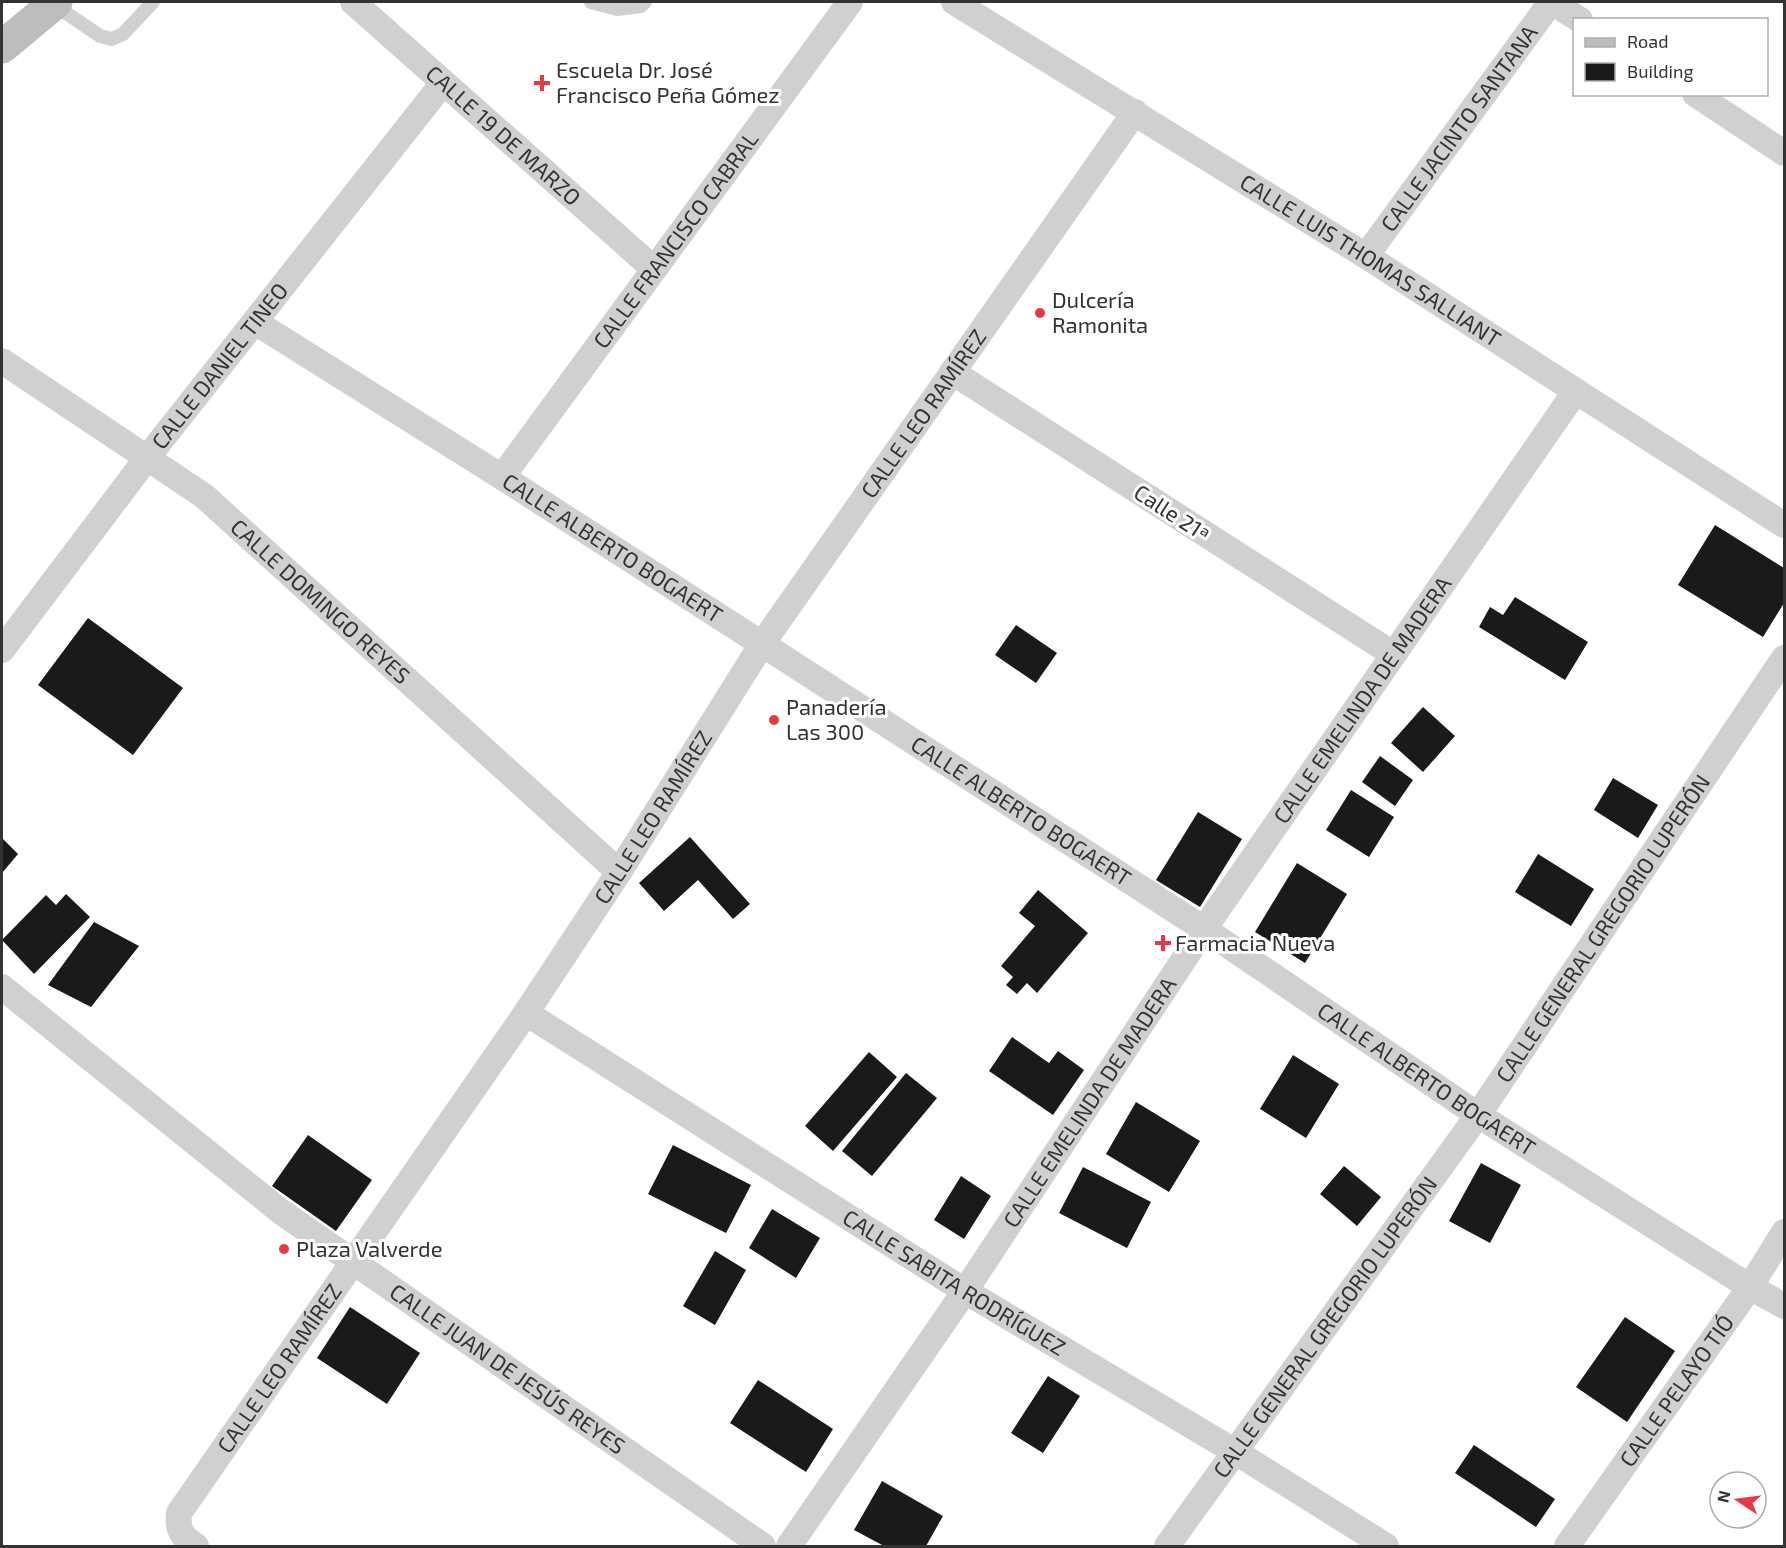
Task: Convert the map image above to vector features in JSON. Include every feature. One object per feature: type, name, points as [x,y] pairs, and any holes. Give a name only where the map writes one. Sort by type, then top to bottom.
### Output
[{"type":"main road","points":[[2,47],[55,3]]},
{"type":"street","name":"CALLE 19 DE MARZO","points":[[353,2],[654,268]]},
{"type":"street","name":"CALLE FRANCISCO CABRAL","points":[[502,477],[850,2]]},
{"type":"street","name":"CALLE LUIS THOMAS SALLIANT","points":[[954,2],[1365,256],[1785,525]]},
{"type":"street","points":[[1552,2],[1577,18]]},
{"type":"street","name":"CALLE JACINTO SANTANA","points":[[1365,256],[1552,2]]},
{"type":"street","name":"CALLE DANIEL TINEO","points":[[2,650],[147,458],[443,83]]},
{"type":"street","points":[[1698,96],[1785,153]]},
{"type":"street","name":"CALLE LEO RAMÍREZ","points":[[196,1546],[184,1539],[177,1526],[179,1513],[526,1013],[619,872],[762,644],[1135,112]]},
{"type":"street","name":"CALLE ALBERTO BOGAERT","points":[[255,322],[502,477],[1204,930],[1478,1115],[1750,1287],[1785,1306]]},
{"type":"street","name":"CALLE DOMINGO REYES","points":[[2,361],[204,496],[619,872]]},
{"type":"street","name":"Calle 21ª","points":[[952,372],[1393,654]]},
{"type":"street","name":"CALLE EMELINDA DE MADERA","points":[[789,1546],[965,1291],[1204,930],[1575,392]]},
{"type":"street","name":"CALLE GENERAL GREGORIO LUPERÓN","points":[[1167,1546],[1478,1115],[1785,658]]},
{"type":"street","name":"CALLE JUAN DE JESÚS REYES","points":[[2,987],[280,1211],[762,1546]]},
{"type":"street","name":"CALLE SABITA RODRÍGUEZ","points":[[526,1013],[965,1291],[1386,1546]]},
{"type":"street","name":"CALLE PELAYO TIÓ","points":[[1571,1545],[1750,1287],[1785,1232]]},
{"type":"lane","points":[[55,3],[100,36],[112,39],[123,34],[153,2]]},
{"type":"lane","points":[[591,2],[617,9],[641,6],[645,2]]},
{"type":"building","points":[[1715,525],[1784,568],[1784,603],[1763,637],[1678,585]]},
{"type":"building","points":[[1515,597],[1588,642],[1565,680],[1479,627],[1490,607],[1503,615]]},
{"type":"building","points":[[88,618],[183,688],[133,755],[38,685]]},
{"type":"building","points":[[1016,625],[1057,653],[1036,683],[995,655]]},
{"type":"building","points":[[1423,707],[1455,736],[1423,772],[1391,743]]},
{"type":"building","points":[[1380,756],[1413,780],[1395,806],[1362,782]]},
{"type":"building","points":[[1613,778],[1658,805],[1638,838],[1594,810]]},
{"type":"building","points":[[1351,790],[1394,817],[1369,857],[1326,830]]},
{"type":"building","points":[[1198,812],[1242,839],[1200,907],[1156,880]]},
{"type":"building","points":[[690,837],[750,904],[733,919],[698,880],[664,911],[639,883]]},
{"type":"building","points":[[2,838],[18,854],[2,873]]},
{"type":"building","points":[[1538,854],[1594,889],[1571,926],[1515,892]]},
{"type":"building","points":[[1297,863],[1347,894],[1305,963],[1255,932]]},
{"type":"building","points":[[1038,890],[1088,933],[1037,993],[1027,983],[1017,994],[1006,985],[1013,977],[1001,966],[1035,926],[1019,913]]},
{"type":"building","points":[[66,894],[90,917],[34,974],[2,940],[46,895],[56,905]]},
{"type":"building","points":[[94,922],[139,946],[91,1007],[48,985]]},
{"type":"building","points":[[1012,1037],[1049,1063],[1058,1051],[1084,1070],[1053,1115],[989,1071]]},
{"type":"building","points":[[869,1052],[897,1077],[833,1151],[805,1126]]},
{"type":"building","points":[[1293,1055],[1339,1084],[1306,1138],[1260,1109]]},
{"type":"building","points":[[906,1073],[937,1098],[872,1176],[842,1151]]},
{"type":"building","points":[[1136,1102],[1200,1141],[1169,1192],[1106,1154]]},
{"type":"building","points":[[308,1135],[372,1180],[336,1231],[272,1186]]},
{"type":"building","points":[[673,1145],[751,1185],[726,1233],[648,1194]]},
{"type":"building","points":[[1481,1163],[1521,1185],[1490,1243],[1449,1221]]},
{"type":"building","points":[[1344,1166],[1381,1197],[1357,1226],[1320,1194]]},
{"type":"building","points":[[1083,1167],[1151,1202],[1127,1248],[1059,1213]]},
{"type":"building","points":[[961,1176],[991,1196],[964,1239],[934,1220]]},
{"type":"building","points":[[772,1209],[820,1238],[796,1278],[749,1248]]},
{"type":"building","points":[[715,1251],[746,1270],[715,1325],[683,1306]]},
{"type":"building","points":[[350,1307],[420,1353],[387,1404],[317,1358]]},
{"type":"building","points":[[1625,1317],[1675,1351],[1627,1422],[1576,1387]]},
{"type":"building","points":[[1048,1376],[1080,1396],[1043,1453],[1011,1433]]},
{"type":"building","points":[[758,1380],[833,1429],[806,1472],[730,1423]]},
{"type":"building","points":[[1474,1445],[1555,1499],[1536,1527],[1455,1473]]},
{"type":"building","points":[[882,1481],[943,1516],[926,1546],[884,1546],[854,1530]]},
{"type":"place","name":"Escuela Dr. José Francisco Peña Gómez","points":[[542,83]]},
{"type":"place","name":"Dulcería Ramonita","points":[[1040,313]]},
{"type":"place","name":"Panadería Las 300","points":[[774,720]]},
{"type":"place","name":"Farmacia Nueva","points":[[1163,943]]},
{"type":"place","name":"Plaza Valverde","points":[[284,1249]]}]
